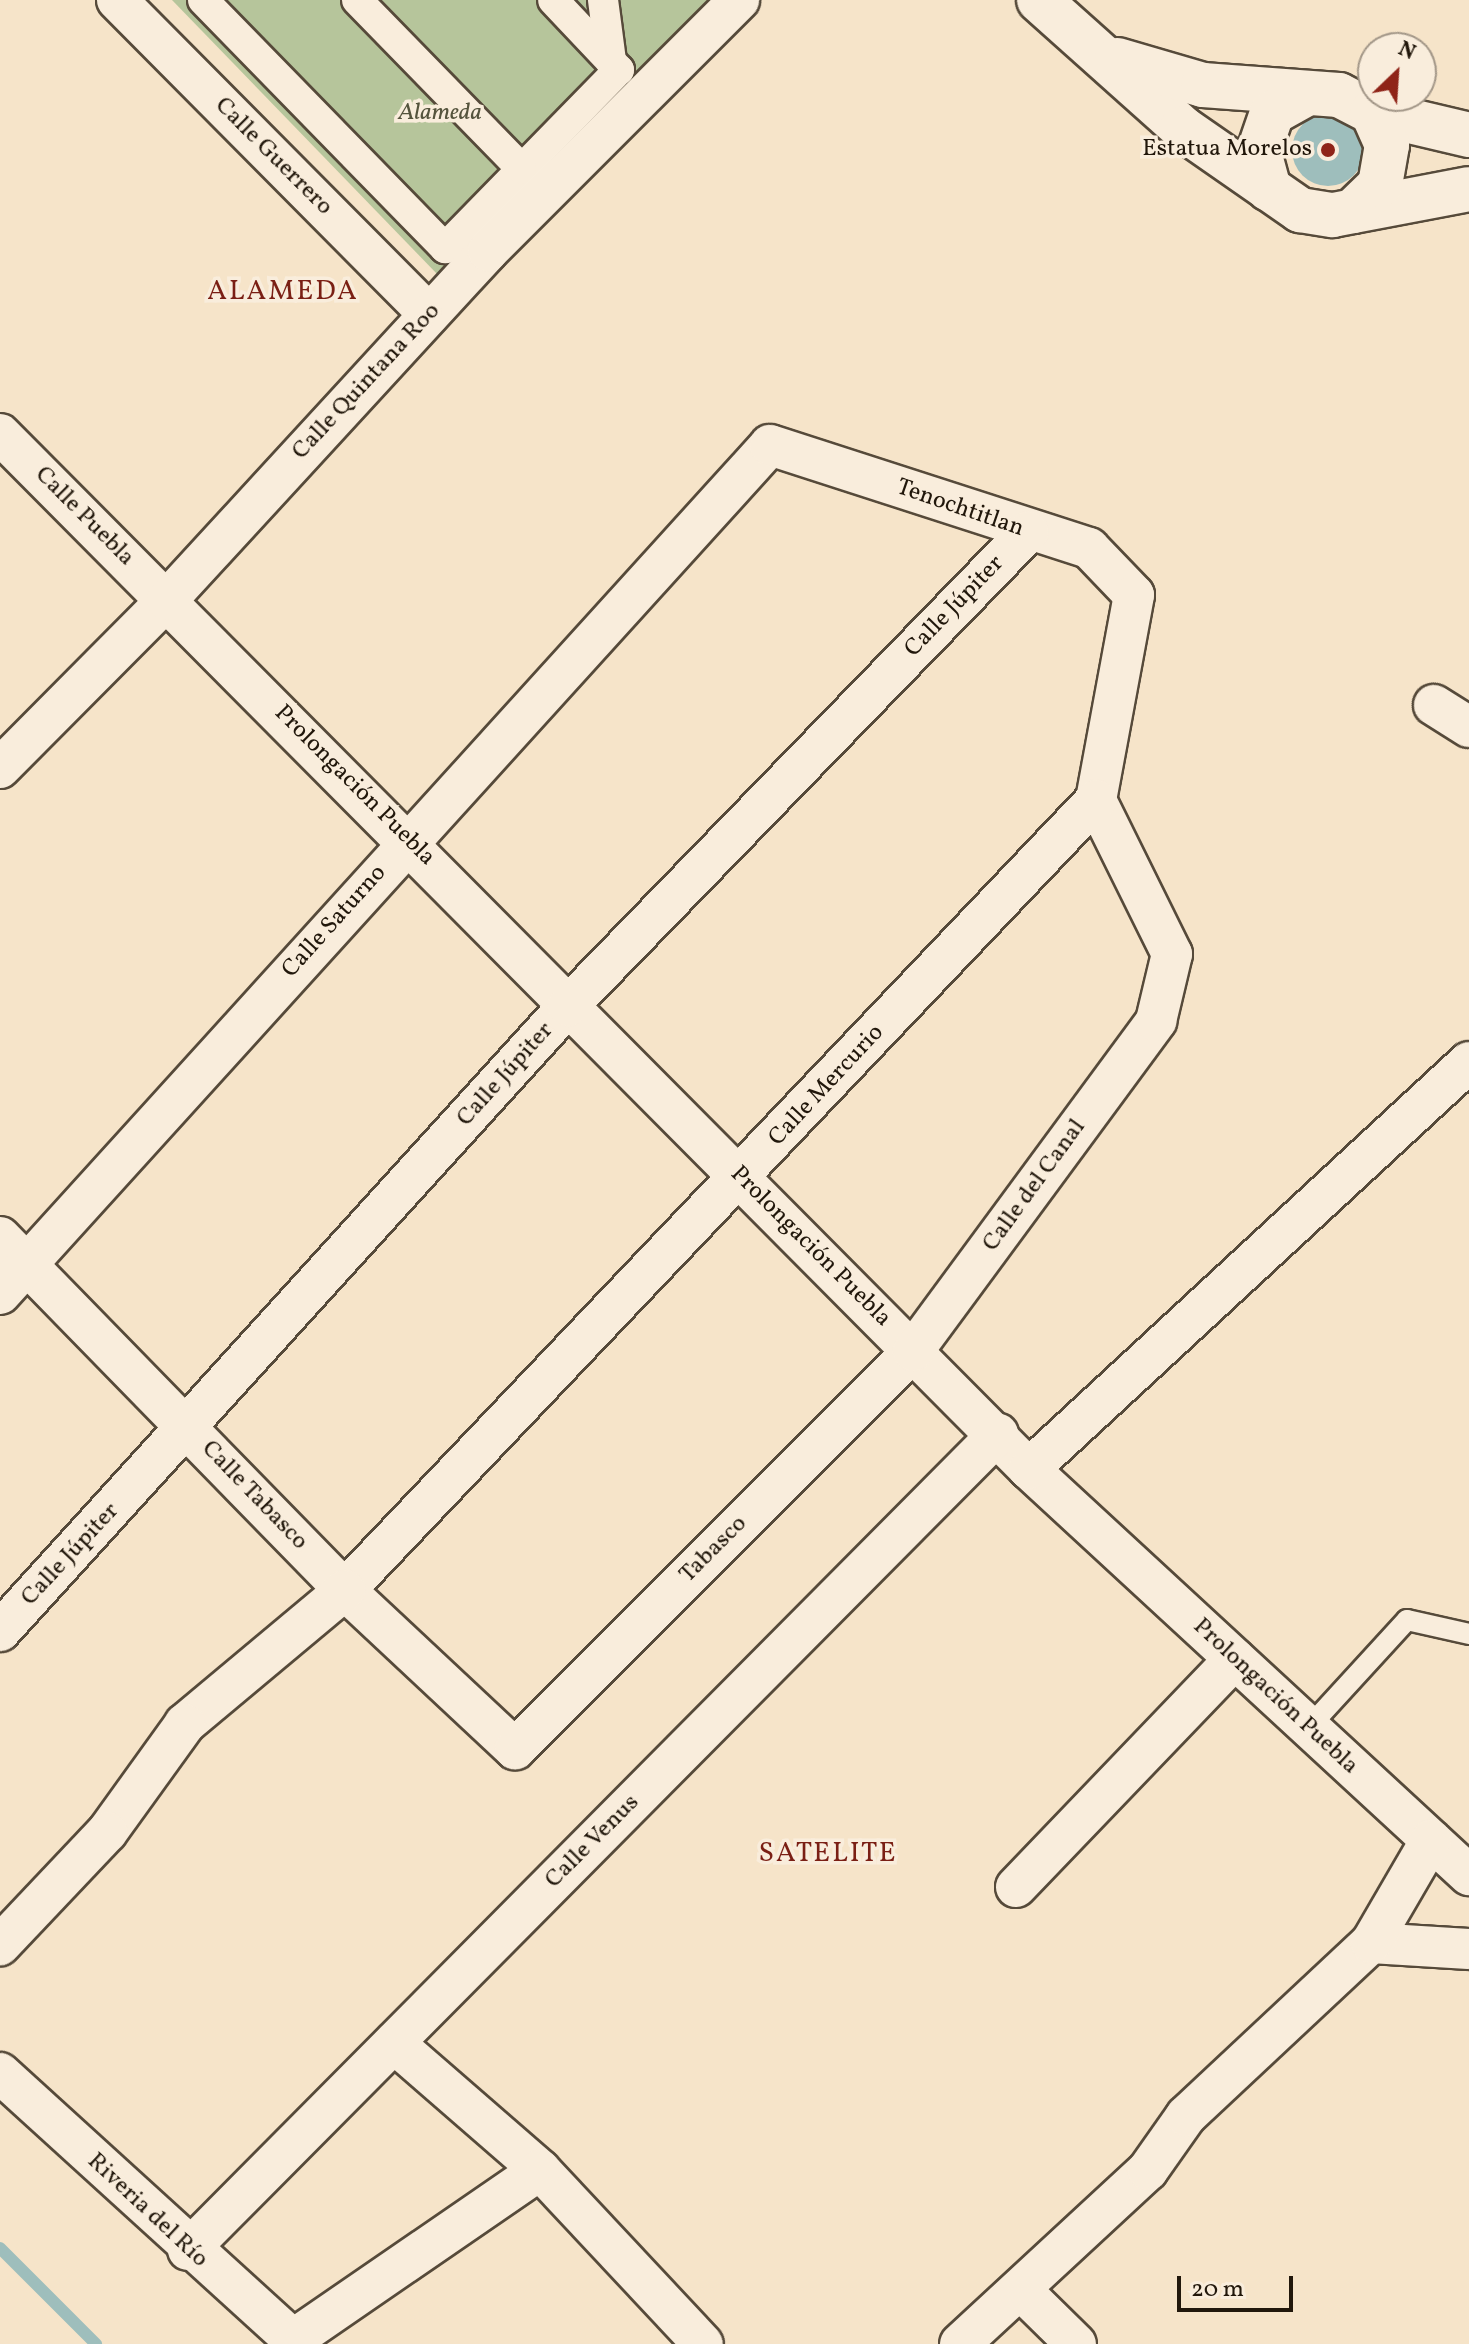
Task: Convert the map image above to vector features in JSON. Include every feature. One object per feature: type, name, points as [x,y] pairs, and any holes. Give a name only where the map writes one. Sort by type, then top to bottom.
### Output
[{"type":"street","name":"Calle Guerrero","points":[[117,0],[429,314]]},
{"type":"street","points":[[203,0],[445,248],[619,70],[553,0]]},
{"type":"street","points":[[357,0],[521,168]]},
{"type":"street","points":[[603,0],[611,61]]},
{"type":"street","name":"Calle Quintana Roo","points":[[0,768],[167,600],[429,314],[739,0]]},
{"type":"street","points":[[1039,0],[1111,58],[1182,128],[1300,210],[1353,211],[1469,189]]},
{"type":"street","points":[[1111,58],[1203,85],[1339,95],[1357,104]]},
{"type":"street","points":[[1269,189],[1259,151],[1272,113],[1306,94]]},
{"type":"street","points":[[1353,211],[1380,185],[1387,145],[1372,112]]},
{"type":"street","points":[[1372,112],[1469,135]]},
{"type":"street","name":"Calle Puebla","points":[[0,434],[167,600]]},
{"type":"street","name":"Tenochtitlan","points":[[770,445],[1028,532],[1089,548],[1134,595],[1096,800]]},
{"type":"street","name":"Calle Saturno","points":[[0,1294],[408,840],[770,445]]},
{"type":"street","name":"Calle Júpiter","points":[[0,1631],[188,1429],[568,1006],[1028,532]]},
{"type":"street","name":"Prolongación Puebla","points":[[167,600],[408,840],[568,1006],[998,1434],[1029,1469],[1469,1875]]},
{"type":"street","points":[[1434,705],[1469,727]]},
{"type":"street","name":"Calle del Canal","points":[[913,1351],[1156,1021],[1172,954],[1096,800]]},
{"type":"street","name":"Calle Mercurio","points":[[0,1945],[107,1832],[185,1724],[345,1590],[1096,800]]},
{"type":"street","points":[[1029,1469],[1469,1062]]},
{"type":"street","name":"Calle Tabasco","points":[[0,1237],[345,1590],[515,1749]]},
{"type":"street","name":"Tabasco","points":[[515,1749],[913,1351]]},
{"type":"street","name":"Calle Venus","points":[[188,2250],[998,1434]]},
{"type":"street","points":[[1016,1887],[1235,1659]]},
{"type":"street","points":[[960,2344],[1148,2170],[1186,2116],[1371,1943],[1431,1840]]},
{"type":"street","points":[[1371,1943],[1469,1949]]},
{"type":"street","points":[[394,2043],[540,2170],[703,2344]]},
{"type":"street","name":"Riveria del Río","points":[[0,2073],[188,2250],[296,2342]]},
{"type":"street","points":[[296,2342],[540,2170]]},
{"type":"street","points":[[1021,2290],[1076,2344]]},
{"type":"lane","points":[[1309,1727],[1407,1620],[1469,1634]]},
{"type":"green space","name":"Alameda","points":[[172,0],[710,0],[439,276]]},
{"type":"water","points":[[1328,114],[1348,120],[1358,130],[1364,150],[1358,170],[1348,180],[1328,186],[1308,180],[1298,170],[1292,150],[1298,130],[1308,120]]},
{"type":"waterway","points":[[0,2248],[96,2344]]},
{"type":"place","name":"Estatua Morelos","points":[[1328,150]]},
{"type":"district","name":"ALAMEDA","points":[[283,292]]},
{"type":"district","name":"SATELITE","points":[[828,1854]]}]
